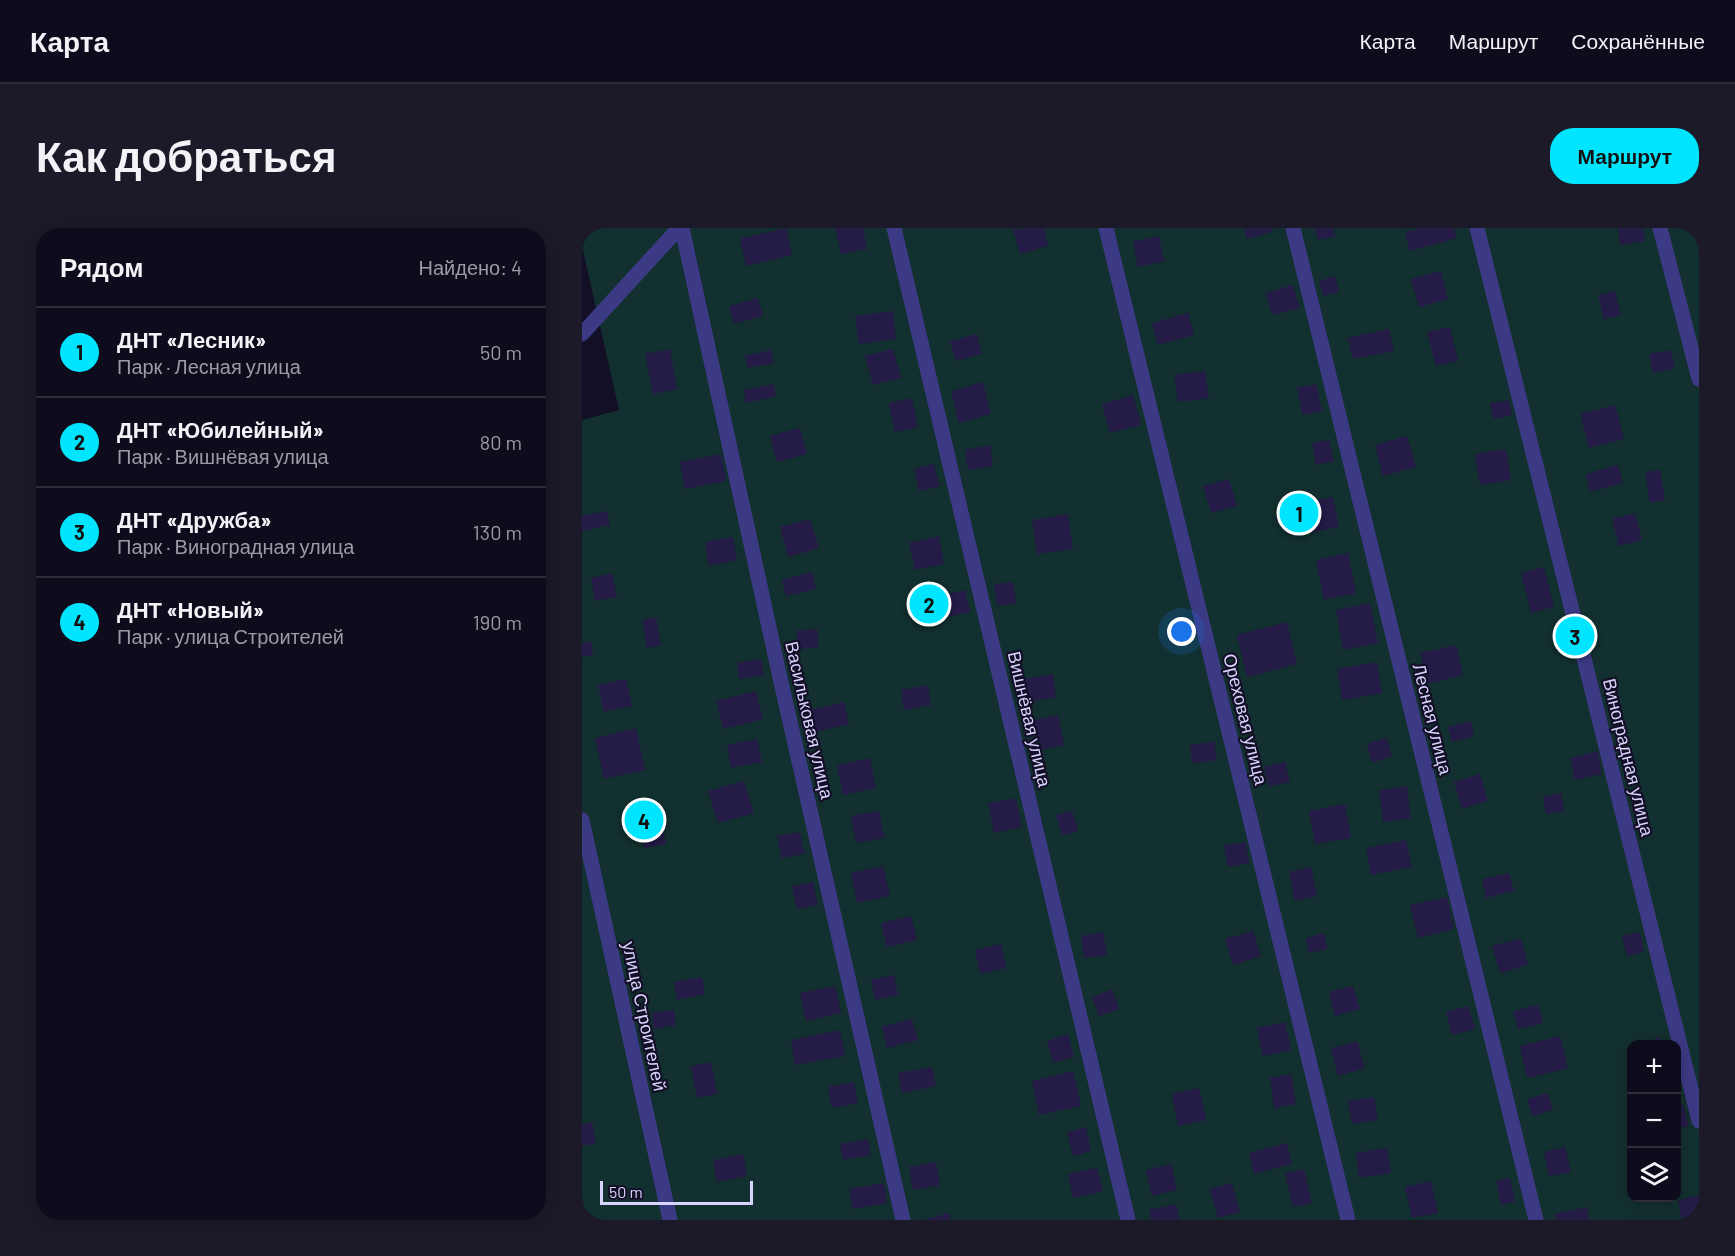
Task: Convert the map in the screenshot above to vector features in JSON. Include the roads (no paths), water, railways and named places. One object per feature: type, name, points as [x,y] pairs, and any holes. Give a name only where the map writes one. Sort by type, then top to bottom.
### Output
[{"type":"street","points":[[582,334],[681,228]]},
{"type":"street","name":"Васильковая улица","points":[[681,228],[903,1220]]},
{"type":"street","name":"Вишнёвая улица","points":[[894,228],[1128,1220]]},
{"type":"street","name":"Ореховая улица","points":[[1106,228],[1348,1220]]},
{"type":"street","name":"Лесная улица","points":[[1293,228],[1536,1220]]},
{"type":"street","name":"Виноградная улица","points":[[1477,228],[1699,1121]]},
{"type":"street","points":[[1660,228],[1699,380]]},
{"type":"street","name":"улица Строителей","points":[[582,820],[670,1220]]},
{"type":"place","name":"ДНТ «Лесник»","points":[[1299,513]]},
{"type":"place","name":"ДНТ «Юбилейный»","points":[[929,604]]},
{"type":"place","name":"ДНТ «Дружба»","points":[[1575,636]]},
{"type":"place","name":"ДНТ «Новый»","points":[[644,820]]}]
